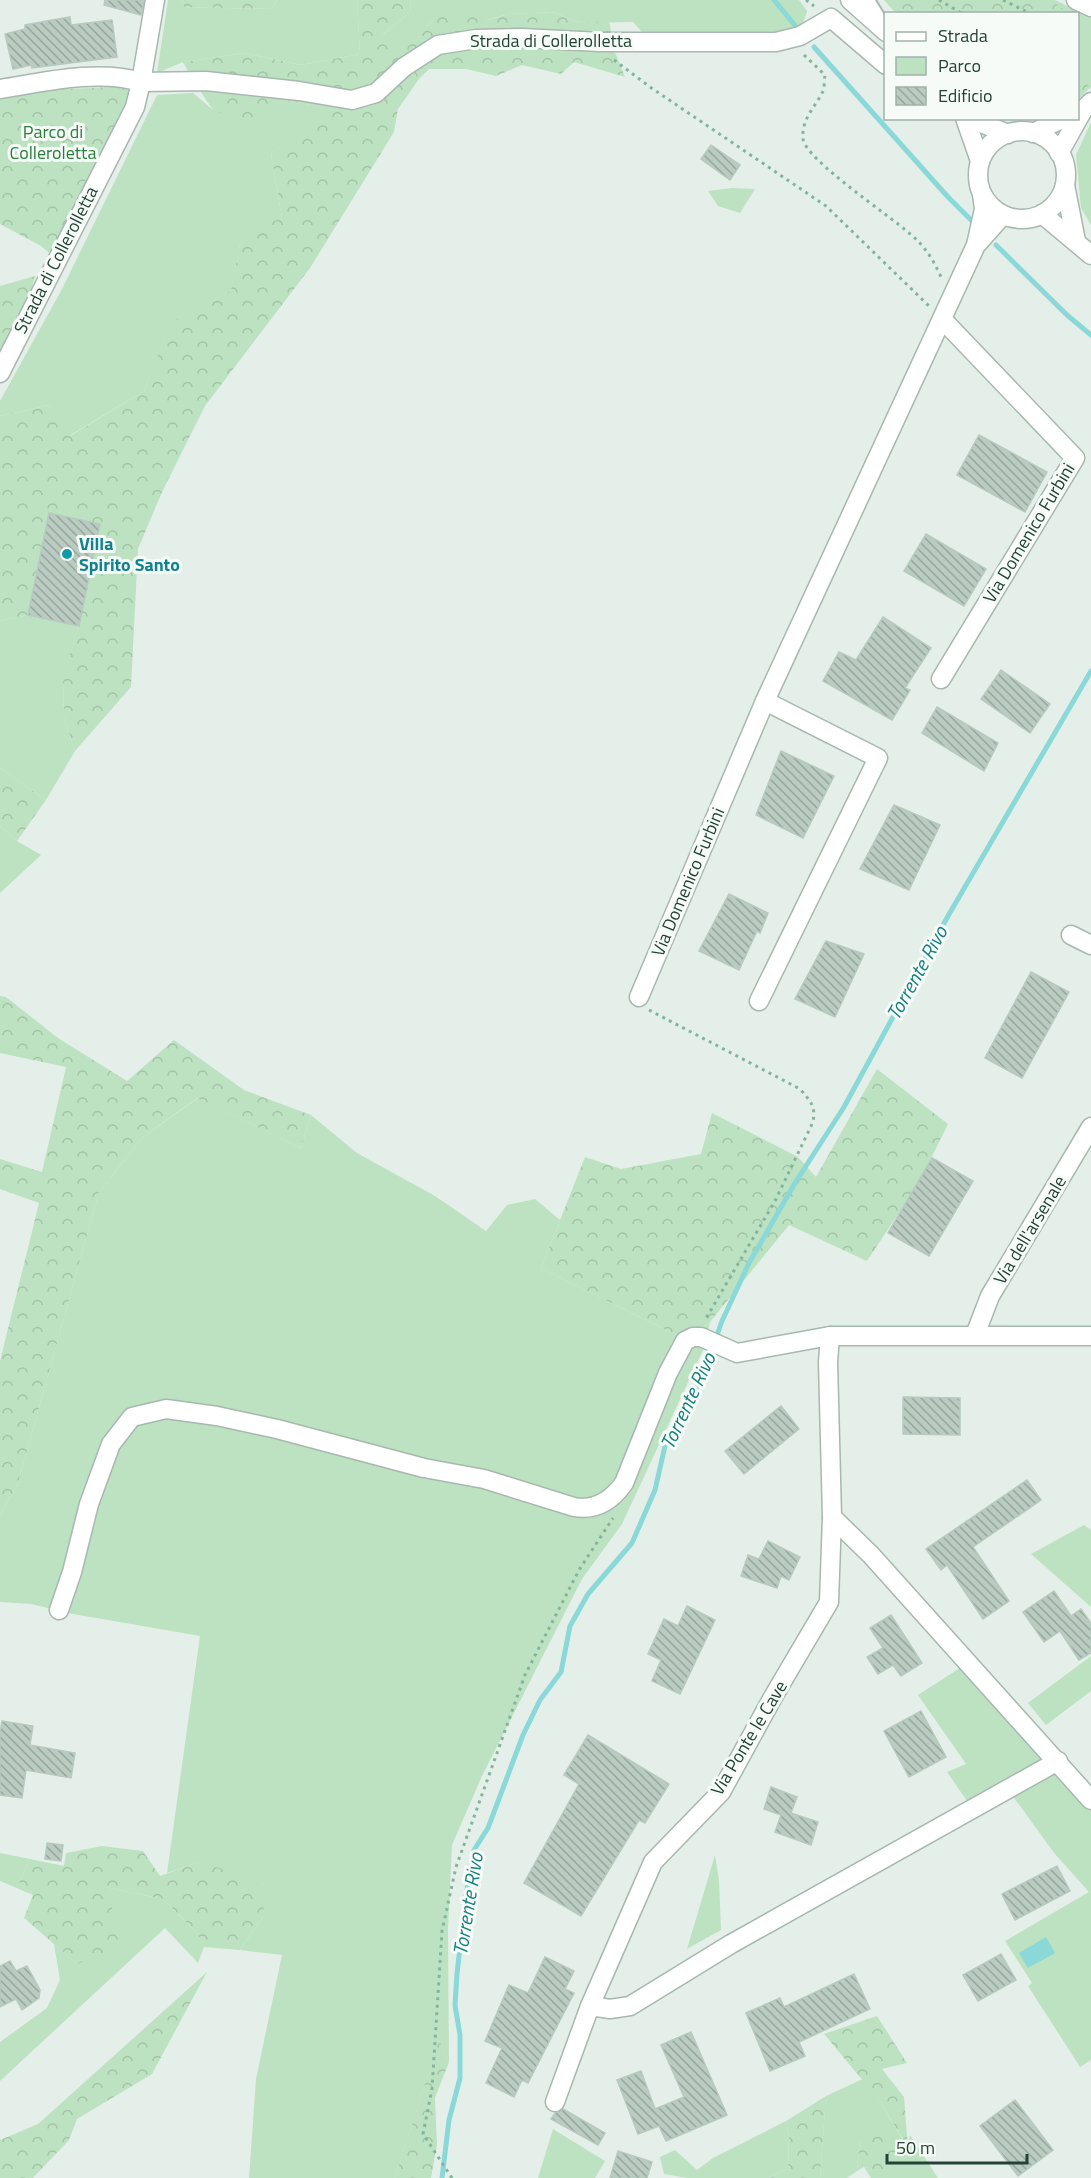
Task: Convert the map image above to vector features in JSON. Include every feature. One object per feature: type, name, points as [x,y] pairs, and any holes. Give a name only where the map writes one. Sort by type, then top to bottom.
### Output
[{"type":"street","name":"Strada di Collerolletta","points":[[0,373],[135,107],[155,0]]},
{"type":"street","points":[[850,0],[884,31]]},
{"type":"street","points":[[1076,0],[1091,7]]},
{"type":"street","name":"Strada di Collerolletta","points":[[0,89],[68,78],[126,77],[141,82],[206,81],[299,91],[352,100],[376,93],[404,67],[438,45],[476,39],[522,38],[600,42],[776,42],[800,36],[831,18],[884,64]]},
{"type":"street","points":[[966,120],[980,161]]},
{"type":"street","points":[[974,120],[1008,134]]},
{"type":"street","points":[[1033,133],[1060,120]]},
{"type":"street","points":[[1059,153],[1077,120]]},
{"type":"street","points":[[976,244],[984,209],[978,172],[980,161],[991,144],[1008,134],[1020,132],[1033,133],[1053,144],[1059,153],[1064,163],[1065,185],[1076,241]]},
{"type":"street","points":[[982,194],[987,203],[1003,215],[1022,219],[1042,214],[1053,207],[1065,185]]},
{"type":"street","points":[[1042,214],[1091,255]]},
{"type":"street","points":[[976,244],[1003,215]]},
{"type":"street","name":"Via Domenico Furbini","points":[[639,998],[765,701],[943,320],[976,244]]},
{"type":"street","name":"Via Domenico Furbini","points":[[941,679],[1075,458],[943,320]]},
{"type":"street","points":[[759,1001],[878,759],[765,701]]},
{"type":"street","points":[[1071,934],[1091,945]]},
{"type":"street","name":"Via dell'arsenale","points":[[975,1335],[990,1296],[1091,1127]]},
{"type":"street","points":[[59,1610],[72,1572],[89,1504],[111,1444],[132,1417],[166,1409],[217,1416],[277,1429],[424,1468],[484,1479],[587,1509],[598,1506],[615,1496],[624,1483],[668,1373],[685,1341],[698,1337],[732,1350],[830,1336],[1091,1335]]},
{"type":"street","name":"Via Ponte le Cave","points":[[555,2102],[590,2006],[653,1862],[721,1792],[829,1602],[832,1517],[828,1362],[830,1336]]},
{"type":"street","points":[[832,1517],[871,1554],[1091,1800]]},
{"type":"street","points":[[590,2006],[610,2009],[630,2006],[730,1944],[1058,1761]]},
{"type":"lane","points":[[868,0],[884,25]]},
{"type":"path","points":[[939,0],[960,12]]},
{"type":"path","points":[[1003,0],[1027,12]]},
{"type":"path","points":[[788,39],[825,75],[823,91],[810,109],[805,123],[803,140],[815,158],[910,233],[932,257],[942,278],[941,285]]},
{"type":"path","points":[[600,42],[608,55],[650,87],[826,206],[943,320]]},
{"type":"path","points":[[639,998],[647,1009],[800,1089],[810,1100],[815,1111],[813,1122],[775,1201],[704,1320],[698,1337]]},
{"type":"path","points":[[452,2178],[423,2134],[432,2089],[442,1931],[456,1867],[525,1675],[579,1570],[619,1510]]},
{"type":"green space","points":[[168,0],[181,0],[184,7],[271,9],[277,0],[357,0],[360,54],[301,65],[244,53],[183,62],[157,73]]},
{"type":"green space","points":[[181,0],[277,0],[271,9],[184,7]]},
{"type":"green space","points":[[357,0],[411,0],[410,12],[382,35],[416,41],[432,20],[473,5],[487,20],[509,14],[553,12],[581,23],[609,21],[615,52],[625,77],[574,62],[561,74],[522,65],[496,76],[466,69],[429,69],[419,79],[398,109],[394,132],[310,268],[205,406],[162,492],[138,549],[131,687],[75,751],[64,718],[63,676],[79,626],[100,524],[49,514],[28,615],[0,621],[0,416],[50,405],[70,436],[144,391],[170,323],[231,290],[242,233],[282,218],[271,154],[325,108],[276,98],[255,127],[213,110],[183,62],[244,53],[301,65],[360,54]]},
{"type":"green space","points":[[411,0],[799,0],[807,11],[798,28],[780,36],[643,33],[633,22],[581,23],[553,12],[509,14],[486,20],[432,20],[416,41],[381,36],[410,12]]},
{"type":"green space","points":[[884,0],[1055,0],[1091,17],[1091,87],[1079,98],[1079,12],[895,12]]},
{"type":"green space","points":[[884,0],[1046,0],[1055,3],[1067,12],[895,12]]},
{"type":"green space","points":[[1089,68],[1091,83],[1079,94],[1079,77]]},
{"type":"green space","name":"Parco di Colleroletta","points":[[133,86],[132,103],[52,255],[41,246],[0,224],[0,99],[46,90]]},
{"type":"green space","points":[[193,93],[213,110],[276,98],[326,108],[271,154],[282,218],[242,234],[231,290],[170,324],[144,391],[69,436],[50,405],[0,416],[0,401],[62,289],[157,95]]},
{"type":"green space","points":[[1091,122],[1091,225],[1081,208],[1076,155]]},
{"type":"green space","points":[[732,188],[755,189],[740,213],[718,206],[708,191]]},
{"type":"green space","points":[[35,276],[25,311],[0,353],[0,286]]},
{"type":"green space","points":[[28,615],[79,626],[63,677],[64,718],[75,751],[46,800],[0,768],[0,621]]},
{"type":"green space","points":[[0,768],[46,800],[17,841],[0,826]]},
{"type":"green space","points":[[0,826],[17,841],[41,855],[0,893]]},
{"type":"green space","points":[[0,996],[6,997],[58,1038],[127,1081],[174,1040],[244,1090],[311,1115],[301,1148],[197,1098],[143,1137],[99,1192],[18,1483],[0,1515],[0,1361],[39,1203],[0,1189],[0,1159],[42,1172],[66,1067],[0,1053]]},
{"type":"green space","points":[[877,1069],[948,1124],[920,1181],[867,1261],[789,1225],[710,1322],[684,1339],[541,1268],[585,1157],[621,1169],[701,1154],[712,1113],[798,1157],[816,1177]]},
{"type":"green space","points":[[198,1098],[301,1148],[311,1115],[357,1153],[435,1196],[486,1231],[507,1205],[535,1199],[560,1220],[541,1268],[684,1339],[710,1322],[704,1348],[622,1524],[582,1579],[482,1776],[452,1845],[448,1930],[449,2062],[439,2041],[395,2178],[249,2178],[256,2079],[282,1955],[240,1950],[265,1914],[199,1862],[167,1873],[200,1636],[73,1614],[31,1604],[0,1602],[0,1515],[18,1483],[99,1192],[143,1137]]},
{"type":"green space","points":[[1084,1525],[1091,1530],[1091,1607],[1031,1554]]},
{"type":"green space","points":[[1091,1656],[1091,1691],[1046,1725],[1028,1703]]},
{"type":"green space","points":[[963,1666],[1042,1758],[967,1801],[947,1772],[966,1764],[918,1695]]},
{"type":"green space","points":[[1058,1769],[1091,1809],[1091,2060],[1080,2067],[1028,1986],[1032,1983],[1005,1941],[1089,1892],[1055,1854],[1012,1795]]},
{"type":"green space","points":[[102,1846],[143,1851],[160,1876],[199,1862],[256,1879],[265,1914],[240,1950],[204,1947],[196,1932],[163,1899],[105,1887],[124,1945],[77,1964],[24,1918],[33,1895],[19,1882],[30,1859],[64,1866],[66,1853]]},
{"type":"green space","points":[[0,1853],[30,1859],[19,1882],[33,1895],[0,1881]]},
{"type":"green space","points":[[715,1855],[719,1880],[721,1930],[687,1949]]},
{"type":"green space","points":[[105,1887],[163,1899],[196,1932],[204,1947],[198,1963],[165,1928],[0,2081],[0,2042],[47,2008],[60,1980],[54,1944],[77,1964]]},
{"type":"green space","points":[[207,1972],[152,2074],[77,2119],[69,2140],[33,2178],[0,2178],[0,2140],[38,2124]]},
{"type":"green space","points":[[877,2016],[907,2063],[882,2069],[904,2097],[908,2148],[879,2100],[824,2034]]},
{"type":"green space","points":[[439,2040],[449,2062],[435,2098],[437,2145],[431,2178],[395,2178]]},
{"type":"green space","points":[[863,2079],[879,2100],[907,2147],[910,2135],[938,2178],[871,2178],[864,2167],[900,2173],[860,2139],[857,2171],[847,2178],[820,2178],[826,2096]]},
{"type":"green space","points":[[826,2096],[820,2178],[768,2178],[788,2169],[789,2136],[786,2121]]},
{"type":"green space","points":[[786,2121],[789,2136],[788,2169],[768,2178],[687,2178],[664,2174],[660,2157],[675,2150],[697,2170],[713,2158]]},
{"type":"green space","points":[[872,2127],[899,2136],[901,2174],[864,2167],[857,2171],[860,2139]]},
{"type":"green space","points":[[553,2129],[605,2161],[595,2178],[538,2178]]},
{"type":"water","points":[[1046,1937],[1055,1953],[1028,1968],[1019,1953]]},
{"type":"building","points":[[105,0],[144,0],[141,15],[104,5]]},
{"type":"building","points":[[70,17],[71,25],[112,20],[117,57],[32,68],[31,65],[13,69],[5,34],[25,29],[25,25]]},
{"type":"building","points":[[711,145],[740,165],[730,180],[701,159]]},
{"type":"building","points":[[979,435],[1047,472],[1025,512],[957,475]]},
{"type":"building","name":"Villa Spirito Santo","points":[[49,513],[100,524],[79,626],[28,615]]},
{"type":"building","points":[[926,534],[986,569],[964,606],[904,571]]},
{"type":"building","points":[[883,617],[931,648],[905,688],[910,690],[892,720],[823,681],[839,652],[856,660]]},
{"type":"building","points":[[1001,670],[1050,704],[1030,733],[981,699]]},
{"type":"building","points":[[937,707],[998,743],[984,771],[922,733]]},
{"type":"building","points":[[781,751],[834,776],[803,838],[756,815]]},
{"type":"building","points":[[894,805],[940,825],[909,890],[860,869]]},
{"type":"building","points":[[729,894],[768,913],[760,933],[757,931],[739,970],[699,951]]},
{"type":"building","points":[[826,941],[864,954],[835,1017],[795,999]]},
{"type":"building","points":[[1031,972],[1069,992],[1022,1078],[985,1058]]},
{"type":"building","points":[[932,1158],[973,1181],[929,1256],[888,1233]]},
{"type":"building","points":[[903,1397],[960,1398],[960,1435],[903,1434]]},
{"type":"building","points":[[781,1406],[799,1429],[744,1474],[725,1451]]},
{"type":"building","points":[[1027,1480],[1041,1500],[973,1547],[1009,1601],[983,1619],[947,1565],[941,1570],[926,1549]]},
{"type":"building","points":[[768,1541],[800,1557],[789,1580],[781,1576],[777,1588],[741,1576],[748,1555],[759,1559]]},
{"type":"building","points":[[1054,1591],[1071,1616],[1081,1609],[1091,1623],[1091,1653],[1079,1660],[1060,1631],[1044,1642],[1023,1612]]},
{"type":"building","points":[[687,1606],[715,1620],[680,1694],[652,1681],[661,1660],[648,1654],[664,1619],[678,1626]]},
{"type":"building","points":[[891,1615],[922,1663],[901,1676],[893,1665],[878,1674],[867,1657],[883,1648],[870,1628]]},
{"type":"building","points":[[921,1711],[946,1757],[909,1777],[884,1731]]},
{"type":"building","points":[[2,1721],[33,1726],[30,1745],[75,1753],[71,1778],[26,1770],[22,1798],[0,1795]]},
{"type":"building","points":[[588,1735],[669,1784],[645,1823],[639,1820],[581,1916],[524,1883],[579,1784],[564,1775]]},
{"type":"building","points":[[771,1787],[797,1797],[791,1813],[818,1822],[811,1845],[775,1832],[781,1815],[764,1809]]},
{"type":"building","points":[[47,1843],[63,1845],[61,1861],[45,1859]]},
{"type":"building","points":[[1057,1866],[1070,1891],[1015,1920],[1002,1894]]},
{"type":"building","points":[[1001,1954],[1016,1980],[978,2001],[963,1975]]},
{"type":"building","points":[[545,1957],[574,1971],[565,1989],[574,1993],[528,2083],[522,2080],[514,2097],[486,2083],[502,2048],[485,2041],[509,1985],[528,1993]]},
{"type":"building","points":[[10,1961],[16,1971],[27,1966],[40,1990],[39,1998],[22,2010],[16,1999],[0,2007],[0,1966]]},
{"type":"building","points":[[854,1974],[870,2009],[799,2042],[805,2056],[770,2071],[746,2013],[780,1998],[784,2007]]},
{"type":"building","points":[[691,2032],[727,2115],[666,2141],[659,2126],[638,2134],[617,2080],[641,2071],[655,2109],[684,2097],[661,2045]]},
{"type":"building","points":[[1015,2100],[1053,2150],[1018,2176],[980,2126]]},
{"type":"building","points":[[563,2109],[605,2133],[598,2145],[551,2119],[555,2113]]},
{"type":"building","points":[[618,2151],[652,2162],[647,2178],[610,2178]]},
{"type":"waterway","points":[[774,0],[798,29]]},
{"type":"waterway","points":[[814,47],[973,222]]},
{"type":"waterway","points":[[996,245],[1067,315],[1091,335]]},
{"type":"waterway","name":"Torrente Rivo","points":[[442,2178],[449,2120],[460,2078],[460,2035],[455,2005],[465,1901],[474,1850],[488,1828],[523,1735],[540,1700],[561,1672],[570,1626],[588,1594],[632,1543],[655,1490],[665,1446],[691,1400],[722,1321],[749,1263],[795,1183],[844,1107],[948,916],[1091,671]]},
{"type":"place","name":"Villa Spirito Santo","points":[[67,554]]}]
